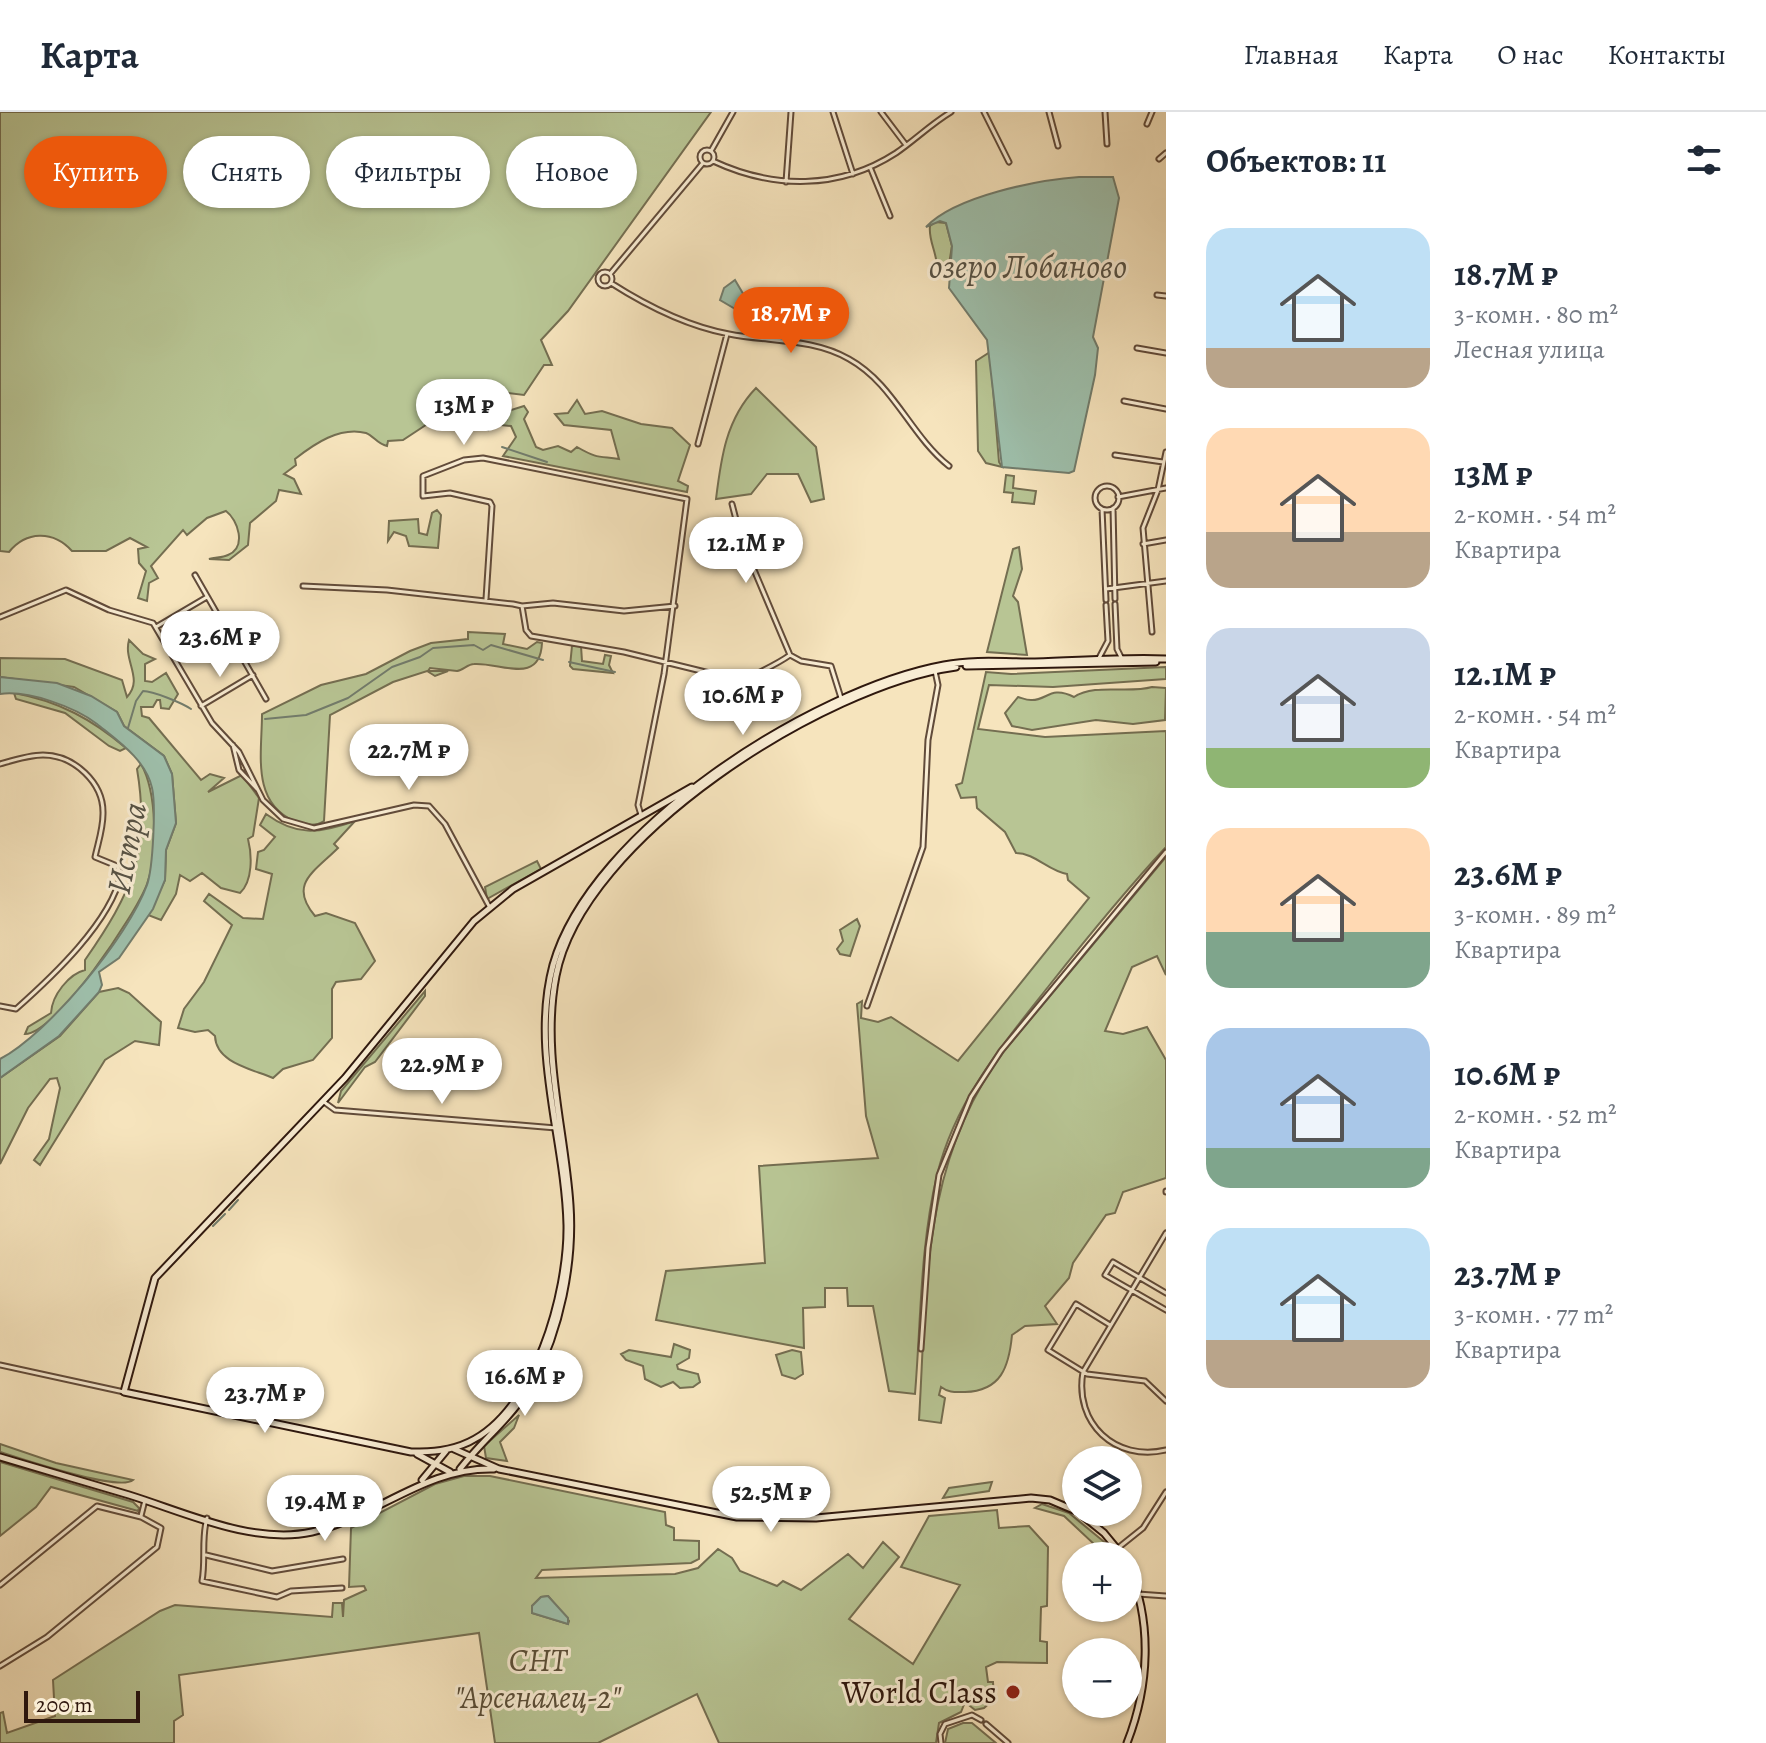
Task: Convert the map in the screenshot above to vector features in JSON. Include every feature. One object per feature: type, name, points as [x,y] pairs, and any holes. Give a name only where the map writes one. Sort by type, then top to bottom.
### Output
[{"type":"main road","points":[[934,669],[1166,660]]},
{"type":"main road","points":[[499,1469],[443,1467],[411,1452],[124,1392],[155,1278],[324,1102],[489,906],[791,725],[843,702],[934,669],[982,662],[1123,662]]},
{"type":"main road","points":[[0,1457],[261,1533],[310,1532],[368,1511],[419,1483],[460,1468],[478,1444],[511,1413],[531,1385],[550,1339],[567,1276],[570,1202],[551,1030],[559,962],[570,935],[604,883],[666,812],[726,769],[843,702]]},
{"type":"main road","points":[[419,1483],[447,1451],[482,1434],[514,1402],[531,1375],[551,1320],[562,1276],[567,1226],[546,1030],[555,961],[567,933],[600,882],[692,787]]},
{"type":"main road","points":[[658,806],[666,812]]},
{"type":"main road","points":[[478,1444],[477,1455],[488,1465]]},
{"type":"main road","points":[[443,1467],[447,1451]]},
{"type":"main road","points":[[411,1452],[462,1453],[499,1469],[707,1513],[765,1519],[1031,1498],[1062,1505]]},
{"type":"main road","points":[[460,1468],[462,1453]]},
{"type":"main road","points":[[424,1457],[429,1464],[426,1476]]},
{"type":"main road","points":[[1094,1526],[1111,1542]]},
{"type":"main road","points":[[1127,1743],[1145,1672],[1142,1616]]},
{"type":"street","points":[[713,161],[711,151],[733,112]]},
{"type":"street","points":[[786,182],[791,112]]},
{"type":"street","points":[[833,112],[853,174]]},
{"type":"street","points":[[881,112],[906,145]]},
{"type":"street","points":[[940,112],[943,117]]},
{"type":"street","points":[[611,283],[610,274],[703,163],[713,161],[749,176],[786,182],[825,181],[870,167],[951,112]]},
{"type":"street","points":[[984,112],[1009,162]]},
{"type":"street","points":[[1049,112],[1058,146]]},
{"type":"street","points":[[1105,112],[1107,144]]},
{"type":"street","points":[[1147,124],[1152,112]]},
{"type":"street","points":[[703,163],[701,154],[711,151]]},
{"type":"street","points":[[1159,159],[1166,153]]},
{"type":"street","points":[[870,167],[890,216]]},
{"type":"street","points":[[610,274],[602,272],[598,279],[602,285],[611,283],[660,311],[727,334],[807,343],[848,358],[888,390],[924,443],[949,466]]},
{"type":"street","points":[[1157,295],[1166,296]]},
{"type":"street","points":[[698,444],[727,334]]},
{"type":"street","points":[[1137,348],[1166,353]]},
{"type":"street","points":[[1124,401],[1166,409]]},
{"type":"street","points":[[1152,632],[1143,544],[1144,521],[1158,490],[1166,452]]},
{"type":"street","points":[[1115,455],[1163,462]]},
{"type":"street","points":[[486,599],[490,502],[450,493],[423,496],[423,476],[464,460],[483,458],[684,496],[688,505],[675,606],[638,805],[641,815]]},
{"type":"street","points":[[1091,661],[1102,655],[1107,645],[1102,509],[1095,500],[1101,488],[1112,488],[1118,497]]},
{"type":"street","points":[[1118,497],[1166,488]]},
{"type":"street","points":[[1118,497],[1113,508],[1115,602],[1117,649],[1123,662]]},
{"type":"street","points":[[732,504],[741,539],[790,655],[801,661],[831,666],[843,702]]},
{"type":"street","points":[[1102,509],[1113,508]]},
{"type":"street","points":[[1143,544],[1166,540]]},
{"type":"street","points":[[195,575],[266,699]]},
{"type":"street","points":[[1105,589],[1166,581]]},
{"type":"street","points":[[303,586],[486,599],[522,606],[553,603],[624,611],[675,606]]},
{"type":"street","points":[[0,617],[66,590],[123,615],[146,619],[156,627],[212,723],[233,744],[263,800],[283,819],[306,828],[414,805],[429,806],[445,824],[489,906]]},
{"type":"street","points":[[156,627],[207,597]]},
{"type":"street","points":[[522,606],[526,630],[531,636],[624,652],[744,680],[790,655]]},
{"type":"street","points":[[867,1006],[923,847],[928,740],[938,685],[934,669]]},
{"type":"street","points":[[201,706],[253,675]]},
{"type":"street","points":[[0,764],[47,755],[75,764],[83,771],[99,793],[104,812],[95,857],[117,866],[121,874],[97,920],[55,973],[16,1009],[0,1006]]},
{"type":"street","points":[[921,1349],[928,1248],[939,1175],[971,1097],[1001,1051],[1166,852]]},
{"type":"street","points":[[324,1102],[335,1110],[556,1128]]},
{"type":"street","points":[[1166,1233],[1083,1372],[1084,1411],[1103,1435],[1134,1450],[1166,1450]]},
{"type":"street","points":[[1166,1293],[1113,1262],[1105,1275],[1166,1310]]},
{"type":"street","points":[[1110,1325],[1076,1304],[1048,1350],[1083,1372],[1137,1378],[1153,1386],[1166,1401]]},
{"type":"street","points":[[0,1365],[124,1392]]},
{"type":"street","points":[[1126,1542],[1143,1528],[1166,1492]]},
{"type":"street","points":[[141,1517],[145,1500]]},
{"type":"street","points":[[0,1585],[97,1506],[141,1517],[161,1528],[157,1547],[47,1637],[0,1666]]},
{"type":"street","points":[[207,1518],[203,1536],[206,1555],[202,1581],[257,1595],[283,1597],[291,1591],[342,1588]]},
{"type":"street","points":[[206,1555],[272,1571],[343,1559]]},
{"type":"street","points":[[1142,1594],[1166,1596]]},
{"type":"street","points":[[941,1743],[940,1731],[945,1724],[972,1715],[981,1720]]},
{"type":"street","points":[[986,1724],[1008,1743]]},
{"type":"green space","points":[[0,112],[711,112],[568,311],[541,340],[552,365],[544,365],[524,395],[508,393],[490,406],[494,414],[507,419],[508,411],[524,406],[528,412],[524,419],[536,447],[543,450],[558,446],[571,452],[577,447],[594,455],[619,459],[611,430],[564,425],[555,414],[568,413],[577,400],[585,414],[602,411],[641,424],[672,428],[690,445],[678,481],[688,486],[687,492],[503,456],[516,437],[511,426],[491,424],[488,430],[444,413],[403,440],[388,441],[387,446],[366,433],[356,431],[337,434],[310,448],[295,459],[296,465],[284,474],[294,479],[301,494],[279,490],[276,501],[250,523],[248,545],[229,560],[209,559],[228,555],[237,546],[239,533],[226,511],[207,518],[187,535],[183,530],[151,566],[158,578],[149,583],[147,601],[138,598],[146,571],[139,563],[138,549],[147,547],[130,538],[106,551],[72,551],[57,539],[40,536],[23,540],[9,552],[0,551]]},
{"type":"green space","points":[[935,222],[946,223],[952,246],[947,276],[937,270],[930,232],[930,226]]},
{"type":"green space","points":[[990,352],[999,462],[1002,467],[986,463],[978,451],[976,361]]},
{"type":"green space","points":[[756,388],[816,447],[824,499],[811,502],[798,474],[767,474],[751,494],[716,499],[731,426]]},
{"type":"green space","points":[[1006,475],[1014,476],[1013,488],[1036,491],[1034,504],[1012,502],[1013,493],[1004,492]]},
{"type":"green space","points":[[437,510],[441,515],[438,548],[409,546],[406,536],[394,532],[388,541],[389,521],[418,519],[419,533],[427,535],[432,513]]},
{"type":"green space","points":[[1019,547],[1022,569],[1013,596],[1018,602],[1027,655],[987,652],[1013,549]]},
{"type":"green space","points":[[468,632],[505,634],[503,644],[527,649],[537,642],[542,643],[540,656],[534,664],[517,669],[484,664],[470,665],[457,671],[430,668],[428,671],[448,671],[435,676],[427,671],[393,682],[330,715],[324,821],[306,824],[280,813],[271,802],[262,775],[262,714],[321,685],[366,674],[431,643],[468,639]]},
{"type":"green space","points":[[129,640],[143,654],[155,659],[145,664],[145,681],[152,682],[166,673],[178,694],[169,709],[161,708],[160,700],[153,707],[141,707],[142,716],[149,718],[201,780],[210,774],[224,778],[208,792],[242,775],[259,798],[253,836],[248,839],[250,868],[247,882],[240,893],[221,888],[202,873],[190,881],[180,875],[176,894],[161,920],[148,915],[165,880],[166,850],[176,823],[172,774],[164,756],[124,726],[117,712],[74,687],[0,677],[0,658],[65,659],[122,680],[127,697],[134,683]]},
{"type":"green space","points":[[572,646],[581,646],[582,661],[603,664],[605,655],[611,656],[609,665],[613,673],[573,669],[570,666]]},
{"type":"green space","points":[[1166,667],[1166,679],[1053,687],[989,685],[978,729],[1045,737],[1166,731],[1166,847],[1014,1030],[982,1075],[955,1123],[937,1175],[927,1229],[915,1394],[889,1391],[873,1306],[848,1306],[847,1288],[825,1288],[825,1307],[803,1308],[804,1348],[656,1320],[666,1271],[765,1263],[759,1166],[878,1158],[866,1116],[857,1004],[862,1001],[861,1018],[878,1022],[891,1017],[958,1061],[1089,898],[1068,880],[1067,874],[1016,853],[1005,832],[977,808],[976,797],[961,798],[956,785],[962,783],[986,672],[1011,674]]},
{"type":"green space","points":[[1166,688],[1165,720],[1133,724],[1096,720],[1032,730],[1012,726],[1005,713],[1018,697],[1036,700],[1054,693],[1074,697],[1092,691]]},
{"type":"green space","points":[[14,693],[46,701],[74,713],[126,748],[120,751],[109,746],[65,713],[16,699]]},
{"type":"green space","points":[[141,764],[150,790],[154,823],[153,857],[147,884],[128,920],[94,970],[56,1015],[39,1029],[25,1034],[28,1027],[51,1013],[54,999],[67,981],[85,970],[85,960],[126,892],[139,848],[141,798],[137,769]]},
{"type":"green space","points":[[266,814],[287,826],[308,831],[355,821],[334,844],[338,848],[307,879],[304,895],[315,916],[326,913],[355,923],[375,961],[361,979],[336,982],[332,989],[332,1038],[313,1060],[283,1069],[273,1078],[228,1059],[208,1030],[195,1032],[178,1028],[184,1009],[204,982],[232,925],[204,901],[209,894],[243,918],[263,919],[272,874],[256,869],[258,852],[264,850],[275,837],[260,825]]},
{"type":"green space","points":[[1166,857],[1166,975],[1157,956],[1132,967],[1105,1031],[1123,1034],[1147,1027],[1166,1060],[1166,1178],[1123,1192],[1115,1213],[1106,1215],[1073,1263],[1069,1278],[1045,1306],[1057,1324],[1025,1326],[1012,1335],[1005,1367],[995,1382],[977,1391],[949,1391],[941,1387],[939,1395],[945,1398],[941,1423],[919,1420],[924,1322],[934,1227],[943,1181],[957,1136],[978,1092],[1005,1050]]},
{"type":"green space","points":[[537,861],[541,869],[487,899],[485,887]]},
{"type":"green space","points":[[857,919],[860,926],[850,956],[840,954],[837,949],[843,941],[840,930]]},
{"type":"green space","points":[[118,988],[129,993],[161,1022],[159,1045],[135,1041],[105,1060],[40,1165],[34,1160],[49,1139],[60,1088],[57,1078],[50,1079],[28,1108],[0,1164],[0,1078],[60,1036],[99,992]]},
{"type":"green space","points":[[425,991],[425,996],[375,1062],[365,1067],[338,1103],[341,1091]]},
{"type":"green space","points":[[674,1344],[690,1350],[689,1358],[677,1365],[678,1369],[698,1374],[700,1382],[693,1387],[680,1388],[673,1382],[661,1387],[645,1379],[643,1366],[626,1360],[621,1354],[629,1350],[671,1357]]},
{"type":"green space","points":[[792,1350],[801,1352],[803,1374],[795,1379],[782,1375],[776,1355]]},
{"type":"green space","points":[[519,1415],[514,1428],[500,1442],[507,1461],[486,1458],[484,1446]]},
{"type":"green space","points":[[0,1444],[56,1463],[133,1480],[109,1482],[70,1473],[0,1452]]},
{"type":"green space","points":[[0,1462],[133,1502],[138,1511],[51,1487],[36,1507],[0,1536]]},
{"type":"green space","name":"СНТ \"Арсеналец-2\"","points":[[464,1476],[490,1476],[665,1512],[666,1525],[674,1528],[674,1540],[699,1541],[699,1559],[691,1563],[542,1570],[536,1578],[675,1574],[698,1568],[718,1549],[732,1558],[740,1571],[777,1586],[783,1581],[801,1590],[848,1554],[863,1568],[883,1542],[899,1557],[849,1619],[913,1664],[960,1585],[901,1567],[929,1516],[997,1510],[999,1528],[1029,1526],[1048,1547],[1047,1606],[1041,1607],[1040,1641],[1047,1642],[1047,1663],[997,1662],[986,1667],[988,1682],[993,1682],[994,1699],[984,1708],[975,1710],[965,1702],[961,1712],[939,1723],[936,1743],[719,1743],[697,1694],[598,1743],[495,1743],[479,1633],[179,1675],[183,1715],[174,1721],[174,1743],[0,1743],[0,1713],[3,1712],[7,1733],[55,1716],[53,1680],[160,1611],[175,1605],[332,1617],[333,1603],[342,1603],[343,1617],[344,1600],[366,1590],[364,1586],[349,1587],[351,1528],[435,1484]],"holes":[[[548,1596],[569,1621],[568,1624],[532,1613],[532,1606],[541,1597]]]},
{"type":"green space","points":[[992,1482],[989,1491],[943,1498],[949,1488]]},
{"type":"green space","points":[[1042,1504],[1062,1511],[1062,1515],[1035,1508]]},
{"type":"green space","points":[[1075,1526],[1085,1526],[1104,1542],[1092,1542]]},
{"type":"green space","points":[[972,1723],[996,1743],[945,1743],[948,1729]]},
{"type":"water","name":"озеро Лобаново","points":[[1079,177],[1113,177],[1119,198],[1093,337],[1098,348],[1095,375],[1074,471],[1002,467],[987,340],[949,288],[952,246],[946,223],[940,221],[926,227],[939,216],[976,198],[1020,186]]},
{"type":"water","points":[[735,280],[745,297],[742,313],[720,300],[724,288]]},
{"type":"water","points":[[0,677],[57,683],[91,696],[117,712],[124,726],[164,756],[172,774],[176,823],[166,850],[165,880],[153,909],[119,958],[99,972],[102,985],[99,992],[59,1036],[0,1078],[0,1059],[20,1046],[63,1006],[123,930],[147,885],[154,822],[149,778],[130,752],[97,724],[64,706],[37,697],[0,694]]},
{"type":"water","points":[[548,1596],[568,1618],[568,1624],[532,1613],[532,1606],[541,1597]]},
{"type":"waterway","points":[[502,447],[547,462]]},
{"type":"waterway","points":[[265,719],[306,715],[348,698],[392,667],[420,657],[433,648],[474,645],[483,650],[491,645],[543,660]]},
{"type":"waterway","points":[[569,662],[615,672]]},
{"type":"waterway","points":[[128,728],[136,701],[143,691],[191,709]]},
{"type":"waterway","points":[[229,1210],[238,1200]]},
{"type":"waterway","points":[[213,1226],[225,1214]]},
{"type":"place","name":"World Class","points":[[1013,1692]]},
{"type":"water label","name":"Истра","points":[[126,848]]}]
